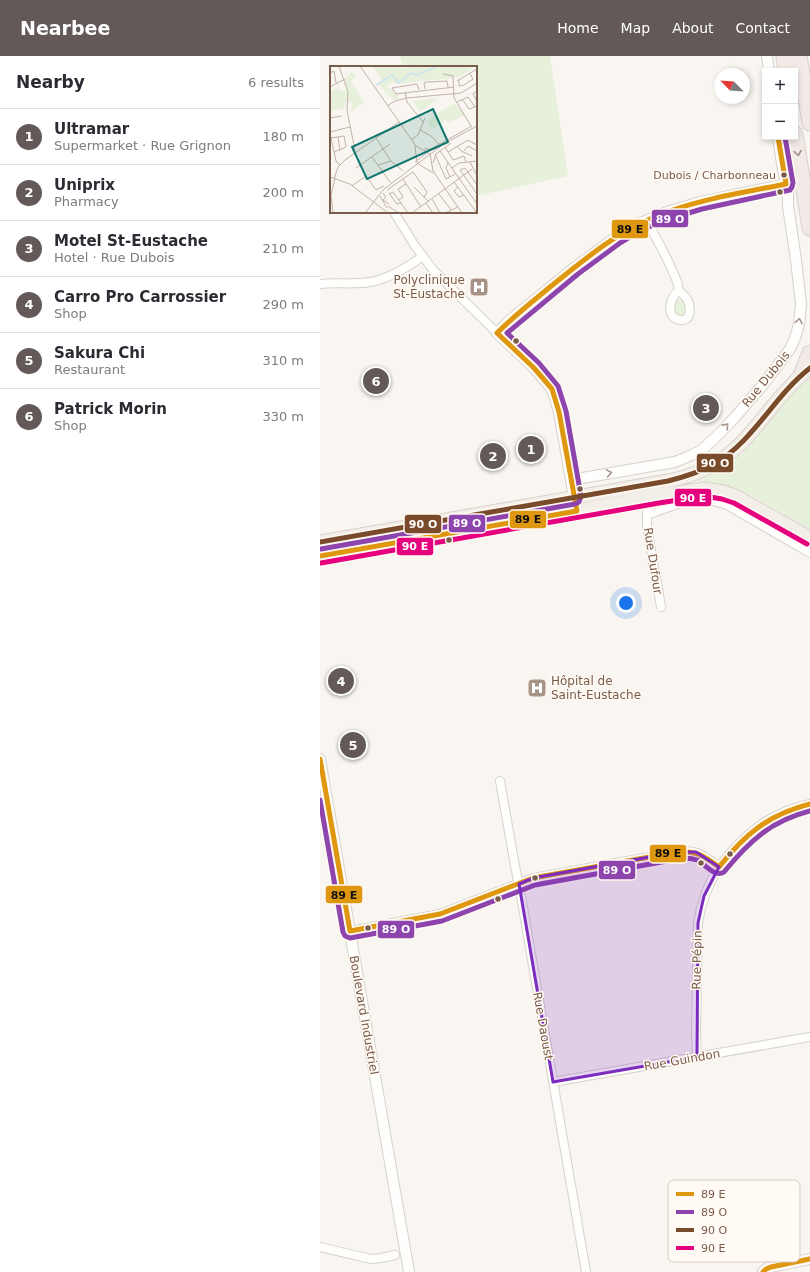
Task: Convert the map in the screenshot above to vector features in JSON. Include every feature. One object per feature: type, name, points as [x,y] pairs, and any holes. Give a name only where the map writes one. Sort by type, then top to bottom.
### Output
[{"type":"highway","points":[[784,56],[786,68]]},
{"type":"highway","points":[[799,56],[810,123]]},
{"type":"highway","points":[[796,140],[810,228]]},
{"type":"highway","points":[[806,371],[810,353]]},
{"type":"main road","points":[[320,542],[675,480],[693,475],[729,456],[742,443],[790,386],[806,371]]},
{"type":"main road","points":[[320,556],[646,498],[699,490],[724,492],[747,502],[810,538]]},
{"type":"street","points":[[767,56],[769,68]]},
{"type":"street","name":"Rue Dubois","points":[[571,480],[675,462],[697,452],[714,440],[756,393],[788,353],[797,334],[801,309],[788,206],[788,192],[779,140]]},
{"type":"street","points":[[497,333],[509,321],[581,262],[616,238],[647,220],[700,202],[786,184]]},
{"type":"street","points":[[395,213],[423,256],[444,281],[534,368],[552,389],[559,412],[577,511]]},
{"type":"street","points":[[647,220],[671,267],[679,291]]},
{"type":"street","points":[[320,284],[363,283],[375,281],[395,273],[423,256]]},
{"type":"street","name":"Rue Dufour","points":[[646,498],[647,526],[661,607]]},
{"type":"street","name":"Rue Dufour","points":[[647,515],[686,501],[699,499],[715,501],[742,514],[810,553]]},
{"type":"street","name":"Boulevard Industriel","points":[[320,759],[408,1272]]},
{"type":"street","name":"Rue Daoust","points":[[500,780],[586,1272]]},
{"type":"street","name":"Rue Pépin","points":[[697,1057],[698,923],[702,901],[713,876],[719,866],[747,834],[758,826],[786,811],[810,804]]},
{"type":"street","points":[[350,932],[440,914],[533,878],[684,851],[698,853],[719,866]]},
{"type":"street","name":"Rue Guindon","points":[[553,1082],[810,1037]]},
{"type":"street","points":[[320,1246],[366,1258],[378,1259],[395,1255]]},
{"type":"street","points":[[800,1261],[810,1259]]},
{"type":"street","points":[[763,1272],[771,1267],[795,1262]]},
{"type":"highlighted area","points":[[677,852],[696,852],[719,867],[704,896],[698,923],[697,1057],[553,1082],[519,884],[533,878]]},
{"type":"green space","points":[[400,56],[550,56],[568,176],[477,196],[477,66],[403,66]]},
{"type":"green space","points":[[677,300],[684,302],[686,309],[685,315],[679,316],[675,312],[674,303]]},
{"type":"green space","points":[[810,374],[810,530],[740,490],[717,484],[698,485],[698,481],[721,469],[742,453],[751,444],[783,402]]},
{"type":"transit line","points":[[320,556],[577,511],[559,412],[552,389],[534,368],[497,333],[523,309],[577,265],[606,244],[635,226],[651,218],[696,203],[786,184],[779,140]]},
{"type":"transit line","points":[[321,549],[575,504],[579,502],[581,496],[566,411],[558,386],[539,363],[507,333],[578,274],[620,243],[641,230],[669,219],[702,209],[790,190],[793,183],[786,140]]},
{"type":"transit line","points":[[320,542],[668,481],[692,474],[714,464],[741,443],[785,392],[810,368]]},
{"type":"transit line","points":[[321,563],[704,496],[734,503],[807,544]]},
{"type":"transit line","points":[[320,759],[350,931],[440,914],[533,878],[677,852],[695,853],[719,867],[738,845],[758,827],[782,814],[810,804]]},
{"type":"transit line","points":[[320,800],[343,932],[345,936],[350,938],[442,921],[535,885],[678,859],[688,858],[697,860],[714,872],[721,873],[724,872],[742,851],[772,827],[784,820],[810,811]]},
{"type":"transit line","points":[[800,1261],[810,1259]]},
{"type":"transit line","points":[[763,1272],[771,1267],[795,1262]]},
{"type":"place","name":"Dubois / Charbonneau","points":[[784,175]]},
{"type":"place","name":"Polyclinique St-Eustache","points":[[479,287]]},
{"type":"place","name":"Patrick Morin","points":[[376,381]]},
{"type":"place","name":"Motel St-Eustache","points":[[706,408]]},
{"type":"place","name":"Ultramar","points":[[531,449]]},
{"type":"place","name":"Uniprix","points":[[493,456]]},
{"type":"place","name":"Carro Pro Carrossier","points":[[341,681]]},
{"type":"place","name":"Hôpital de Saint-Eustache","points":[[537,688]]},
{"type":"place","name":"Sakura Chi","points":[[353,745]]}]
